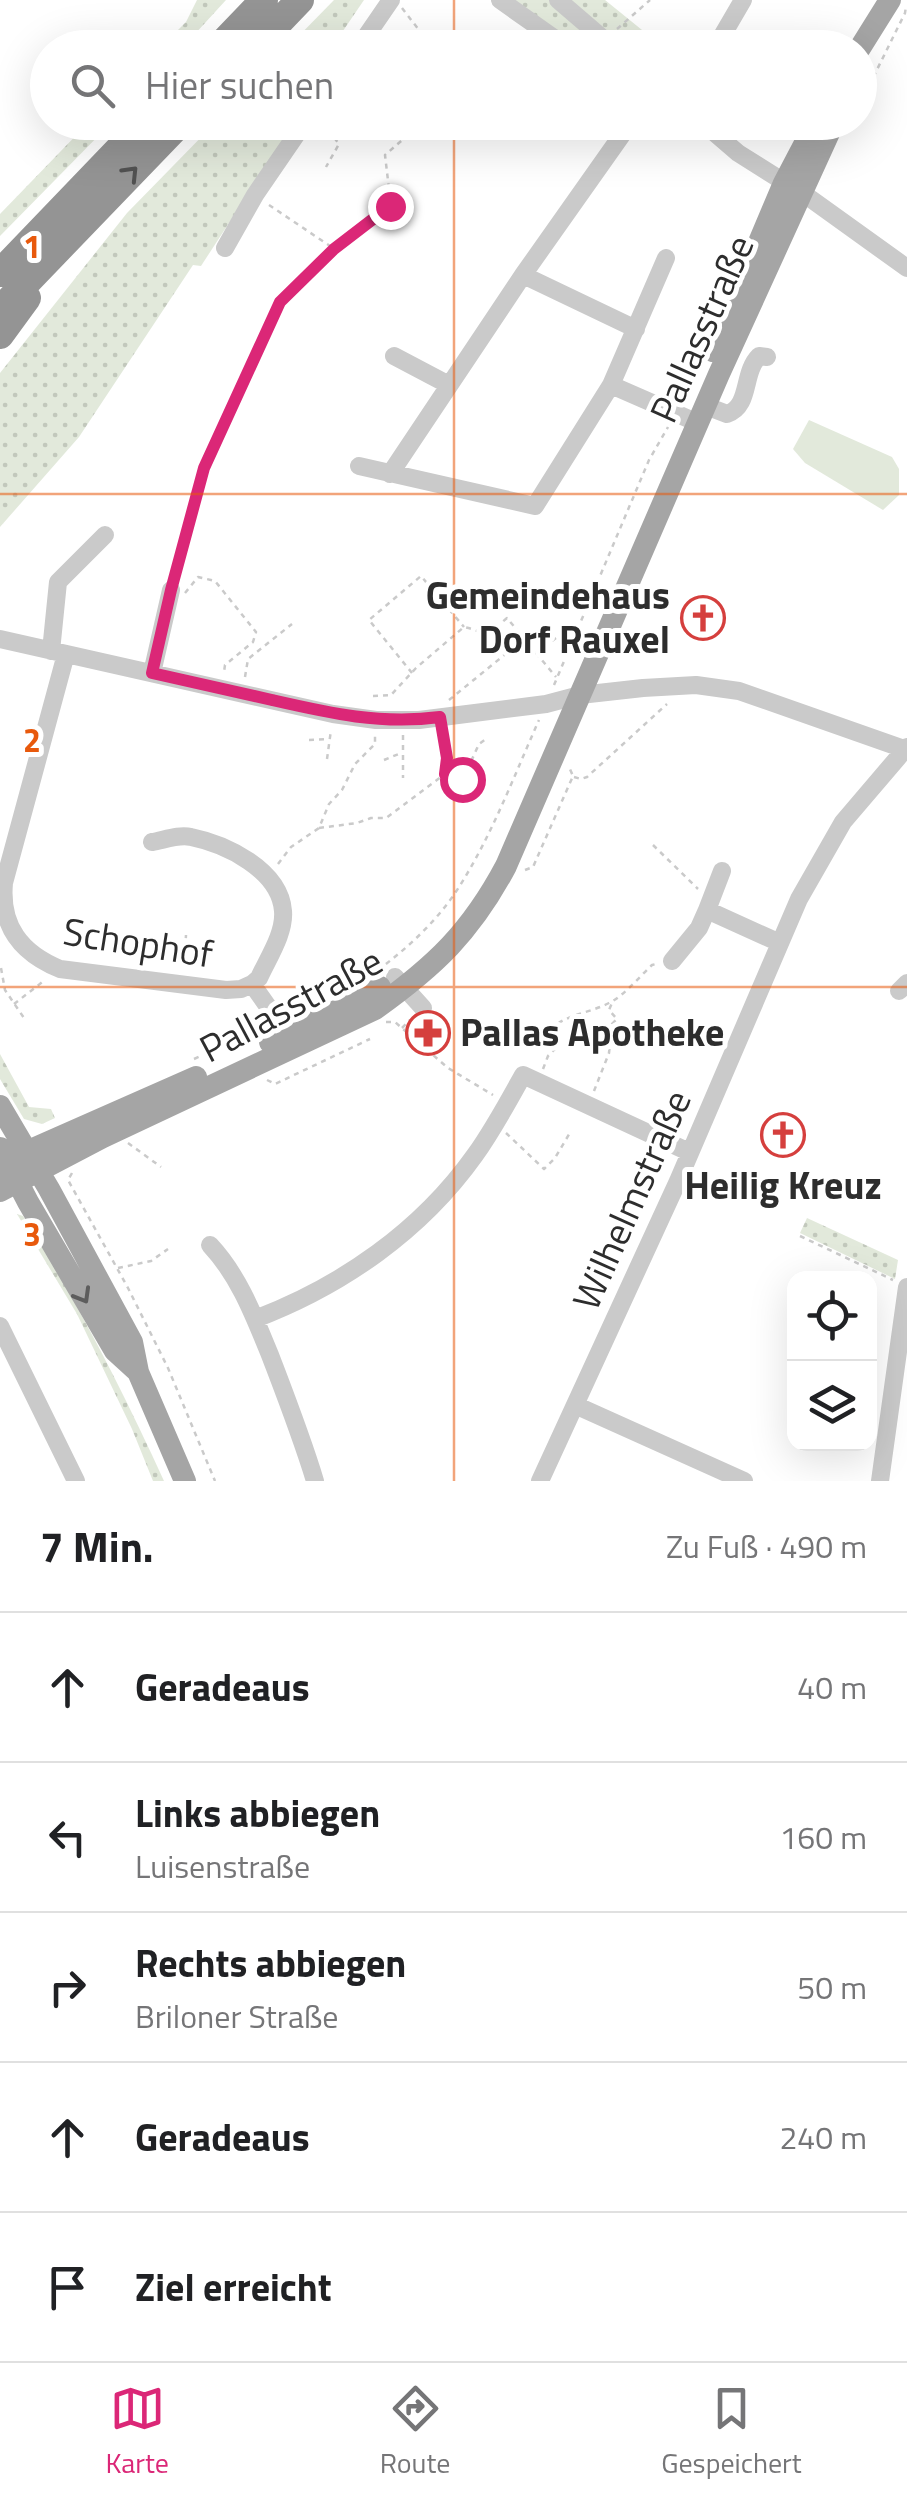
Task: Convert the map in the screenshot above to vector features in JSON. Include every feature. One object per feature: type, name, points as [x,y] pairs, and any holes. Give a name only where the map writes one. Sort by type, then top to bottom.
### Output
[{"type":"highway","points":[[235,30],[264,0]]},
{"type":"highway","points":[[271,30],[300,0]]},
{"type":"highway","points":[[0,310],[131,140]]},
{"type":"highway","points":[[0,273],[159,140]]},
{"type":"highway","points":[[0,252],[75,213]]},
{"type":"highway","points":[[0,335],[75,213]]},
{"type":"main road","points":[[871,30],[885,8]]},
{"type":"main road","points":[[793,188],[810,140]]},
{"type":"main road","points":[[793,188],[823,140]]},
{"type":"main road","name":"Pallasstraße","points":[[13,1167],[368,996],[445,932],[476,893],[493,859],[561,695],[793,188]]},
{"type":"main road","points":[[0,1106],[13,1167],[115,1351],[138,1372],[185,1481]]},
{"type":"street","points":[[372,30],[394,0]]},
{"type":"street","points":[[500,0],[543,30]]},
{"type":"street","points":[[558,0],[593,30]]},
{"type":"street","points":[[725,30],[742,0]]},
{"type":"street","points":[[226,248],[255,195],[293,140]]},
{"type":"street","points":[[390,474],[523,274],[618,140]]},
{"type":"street","points":[[723,140],[907,268]]},
{"type":"street","points":[[359,466],[535,506],[611,385],[666,258]]},
{"type":"street","points":[[523,274],[636,328]]},
{"type":"street","points":[[394,356],[449,385]]},
{"type":"street","points":[[611,385],[691,415],[727,414],[736,411],[742,402],[750,365],[759,356],[767,356]]},
{"type":"street","name":"Schophof","points":[[105,536],[58,582],[58,652],[2,897],[12,930],[22,946],[40,961],[60,969],[241,989],[259,978],[282,928],[284,911],[267,876]]},
{"type":"street","points":[[152,673],[176,594]]},
{"type":"street","points":[[0,639],[333,714],[376,720],[443,717],[561,695],[696,685],[739,691],[906,749]]},
{"type":"street","name":"Wilhelmstraße","points":[[540,1481],[690,1152],[799,900],[842,822],[906,749]]},
{"type":"street","points":[[152,842],[187,836],[232,851],[267,876]]},
{"type":"street","points":[[672,961],[692,939],[722,871]]},
{"type":"street","points":[[709,904],[780,943]]},
{"type":"street","points":[[392,979],[423,1008]]},
{"type":"street","name":"Schophof","points":[[252,984],[285,1035]]},
{"type":"street","points":[[255,1319],[315,1293],[392,1243],[461,1174],[508,1102],[530,1079],[690,1152]]},
{"type":"street","points":[[210,1246],[229,1266],[255,1319],[300,1430],[315,1481]]},
{"type":"street","points":[[880,1481],[901,1284]]},
{"type":"street","points":[[0,1326],[76,1481]]},
{"type":"street","points":[[575,1406],[744,1481]]},
{"type":"path","points":[[394,0],[419,30]]},
{"type":"path","points":[[625,20],[650,0]]},
{"type":"path","points":[[877,69],[906,10],[905,0]]},
{"type":"path","points":[[326,167],[338,144],[335,140]]},
{"type":"path","points":[[176,594],[204,468],[280,302],[334,249],[390,206],[385,154],[401,140]]},
{"type":"path","points":[[255,195],[334,249]]},
{"type":"path","points":[[392,979],[402,952],[458,889],[561,695],[574,636],[649,460],[691,415],[694,354]]},
{"type":"path","points":[[412,673],[370,620],[421,576],[464,627],[488,634],[505,655]]},
{"type":"path","points":[[176,594],[198,577],[214,581],[256,632],[253,642],[225,665],[222,688]]},
{"type":"path","points":[[488,634],[508,618],[561,695]]},
{"type":"path","points":[[242,693],[248,658],[292,624]]},
{"type":"path","points":[[372,696],[390,695],[464,627]]},
{"type":"path","points":[[530,655],[560,635],[574,636]]},
{"type":"path","points":[[267,876],[292,847],[318,828],[386,818],[445,774],[443,717],[448,701],[524,639]]},
{"type":"path","points":[[572,776],[587,777],[654,718],[672,698],[672,686]]},
{"type":"path","points":[[328,759],[333,714]]},
{"type":"path","points":[[318,828],[354,764],[375,744],[376,720]]},
{"type":"path","points":[[403,720],[403,778]]},
{"type":"path","points":[[309,740],[330,739]]},
{"type":"path","points":[[445,774],[462,779],[479,744],[486,740]]},
{"type":"path","points":[[384,760],[403,753]]},
{"type":"path","points":[[654,845],[709,904]]},
{"type":"path","points":[[183,985],[186,935]]},
{"type":"path","points":[[530,1079],[556,1048],[545,1037],[561,1019],[612,1002],[652,964],[672,961]]},
{"type":"path","points":[[1,968],[5,990],[24,1018]]},
{"type":"path","points":[[14,1004],[60,969]]},
{"type":"path","points":[[587,1105],[609,1053],[612,1024],[617,1019],[609,1010],[612,1002]]},
{"type":"path","points":[[395,1022],[448,1068],[508,1102]]},
{"type":"path","points":[[182,1065],[285,1035]]},
{"type":"path","points":[[261,1077],[275,1084],[370,1039]]},
{"type":"path","points":[[510,1137],[544,1169],[572,1131]]},
{"type":"path","points":[[127,1142],[161,1167]]},
{"type":"path","points":[[800,1236],[901,1284]]},
{"type":"path","points":[[117,1268],[151,1261],[168,1249]]},
{"type":"shaded area","points":[[197,0],[226,0],[199,30],[178,30]]},
{"type":"shaded area","points":[[334,0],[364,0],[344,30],[305,30]]},
{"type":"shaded area","points":[[514,0],[605,0],[642,30],[554,30]]},
{"type":"shaded area","points":[[72,140],[94,140],[0,236],[0,214]]},
{"type":"shaded area","points":[[198,140],[283,140],[201,266],[193,265],[79,437],[0,527],[0,373],[127,213]]},
{"type":"shaded area","points":[[809,420],[892,457],[899,469],[899,495],[883,510],[805,463],[793,449]]},
{"type":"shaded area","points":[[0,1054],[29,1107],[51,1109],[55,1118],[42,1124],[24,1119],[0,1079]]},
{"type":"shaded area","points":[[17,1214],[23,1216],[80,1313],[164,1481],[153,1481],[77,1314]]},
{"type":"shaded area","points":[[807,1218],[898,1260],[895,1279],[800,1233]]},
{"type":"place","name":"Gemeindehaus Dorf Rauxel","points":[[703,618]]},
{"type":"place","name":"Pallas Apotheke","points":[[428,1033]]},
{"type":"place","name":"Heilig Kreuz","points":[[783,1135]]},
{"type":"route","points":[[390,206],[334,249],[280,302],[204,468],[152,673],[333,714],[376,720],[440,717],[447,758],[445,774],[462,779]]}]
